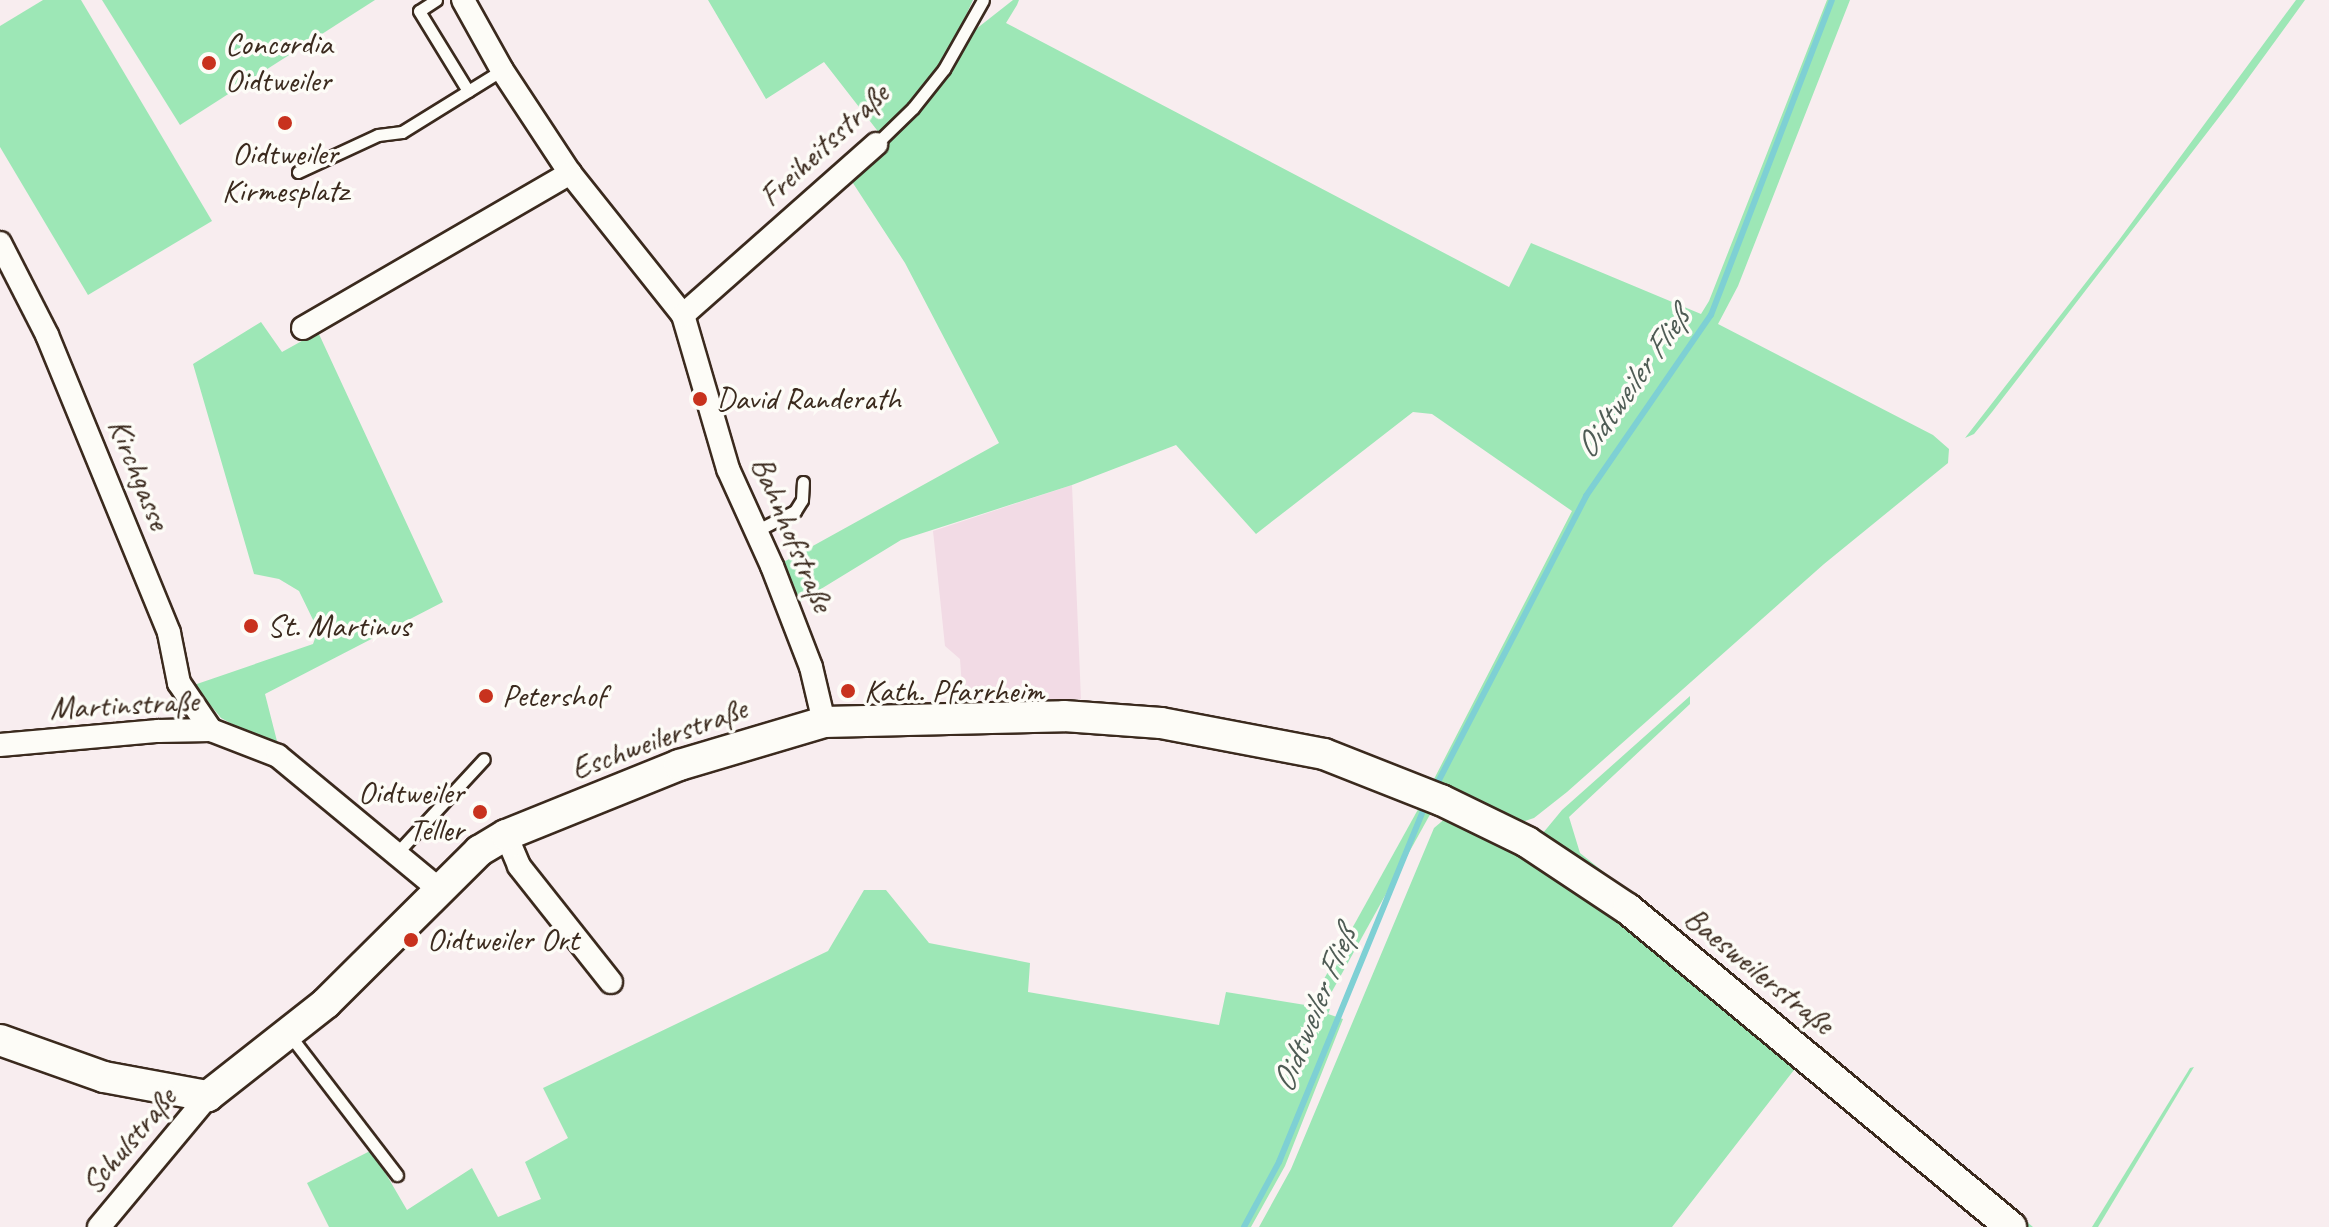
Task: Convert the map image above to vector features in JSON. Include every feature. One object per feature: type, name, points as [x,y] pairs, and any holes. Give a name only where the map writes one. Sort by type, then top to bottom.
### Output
[{"type":"street","name":"Bahnhofstraße","points":[[463,0],[502,70],[570,173],[683,315],[728,469],[811,667],[824,722]]},
{"type":"street","name":"Freiheitsstraße","points":[[683,315],[876,144]]},
{"type":"street","points":[[303,328],[570,173]]},
{"type":"street","name":"Kirchgasse","points":[[0,243],[47,335],[169,633],[179,683],[211,730]]},
{"type":"street","name":"Eschweilerstraße","points":[[208,1096],[326,1003],[479,851],[506,835],[679,765],[824,722],[1064,716],[1161,723],[1324,754],[1441,800]]},
{"type":"street","name":"Martinstraße","points":[[0,745],[158,731],[211,730],[278,756],[439,889]]},
{"type":"street","name":"Baesweilerstraße","points":[[1441,800],[1527,842],[1628,909],[2011,1227]]},
{"type":"street","points":[[506,835],[519,866],[611,982]]},
{"type":"street","points":[[0,1040],[104,1077],[208,1096]]},
{"type":"street","name":"Schulstraße","points":[[99,1227],[208,1096]]},
{"type":"lane","points":[[436,0],[419,11],[468,91]]},
{"type":"lane","name":"Freiheitsstraße","points":[[876,144],[913,108],[944,69],[983,0]]},
{"type":"lane","points":[[298,172],[378,135],[402,132],[502,70]]},
{"type":"lane","points":[[756,531],[795,511],[802,500],[803,482]]},
{"type":"lane","points":[[396,854],[484,759]]},
{"type":"lane","points":[[288,1033],[397,1175]]},
{"type":"shaded area","points":[[1072,485],[1081,699],[963,701],[960,659],[945,646],[933,531]]},
{"type":"green space","points":[[43,0],[81,0],[212,221],[88,295],[0,147],[0,26]]},
{"type":"green space","name":"Concordia Oidtweiler","points":[[102,0],[375,0],[180,125]]},
{"type":"green space","points":[[708,0],[973,0],[950,50],[914,98],[880,134],[824,62],[766,99]]},
{"type":"green space","points":[[1013,0],[1019,0],[1006,23],[1509,287],[1531,243],[1701,314],[1709,301],[1827,0],[1850,0],[1738,286],[1718,324],[1933,435],[1949,449],[1948,463],[1824,564],[1567,792],[1534,818],[1525,821],[1514,820],[1433,781],[1572,511],[1432,414],[1413,412],[1256,534],[1176,445],[1072,485],[901,540],[798,603],[782,563],[999,443],[905,263],[849,177],[888,143],[933,90],[971,33]]},
{"type":"green space","points":[[2296,0],[2305,0],[2233,99],[1992,412],[1974,434],[1965,438],[2119,240]]},
{"type":"green space","points":[[261,322],[282,352],[318,332],[443,602],[265,694],[279,749],[221,718],[194,685],[313,644],[318,630],[299,591],[279,579],[254,574],[193,364]]},
{"type":"green space","points":[[1690,696],[1690,704],[1569,817],[1580,853],[1808,1036],[2033,1227],[2024,1227],[1538,839],[1562,810]]},
{"type":"green space","points":[[1421,804],[1432,810],[1330,996],[1318,989]]},
{"type":"green space","points":[[1447,817],[1553,871],[1801,1061],[1672,1227],[1259,1227],[1291,1169],[1434,828]]},
{"type":"green space","points":[[864,890],[886,890],[929,943],[1030,963],[1028,992],[1219,1025],[1226,992],[1330,1009],[1328,1014],[1343,1019],[1285,1166],[1251,1227],[329,1227],[307,1183],[372,1150],[407,1210],[472,1168],[498,1217],[541,1199],[525,1162],[568,1138],[543,1088],[828,951]]},
{"type":"green space","points":[[2194,1067],[2098,1227],[2092,1227],[2190,1068]]},
{"type":"waterway","name":"Oidtweiler Fließ","points":[[1439,780],[1586,496],[1711,315],[1832,0]]},
{"type":"waterway","name":"Oidtweiler Fließ","points":[[1244,1227],[1279,1162],[1424,809]]},
{"type":"place","name":"Concordia Oidtweiler","points":[[209,63]]},
{"type":"place","name":"Oidtweiler Kirmesplatz","points":[[285,123]]},
{"type":"place","name":"David Randerath","points":[[700,399]]},
{"type":"place","name":"St. Martinus","points":[[251,626]]},
{"type":"place","name":"Kath. Pfarrheim","points":[[848,691]]},
{"type":"place","name":"Petershof","points":[[486,696]]},
{"type":"place","name":"Oidtweiler Teller","points":[[480,812]]},
{"type":"place","name":"Oidtweiler Ort","points":[[411,940]]}]
